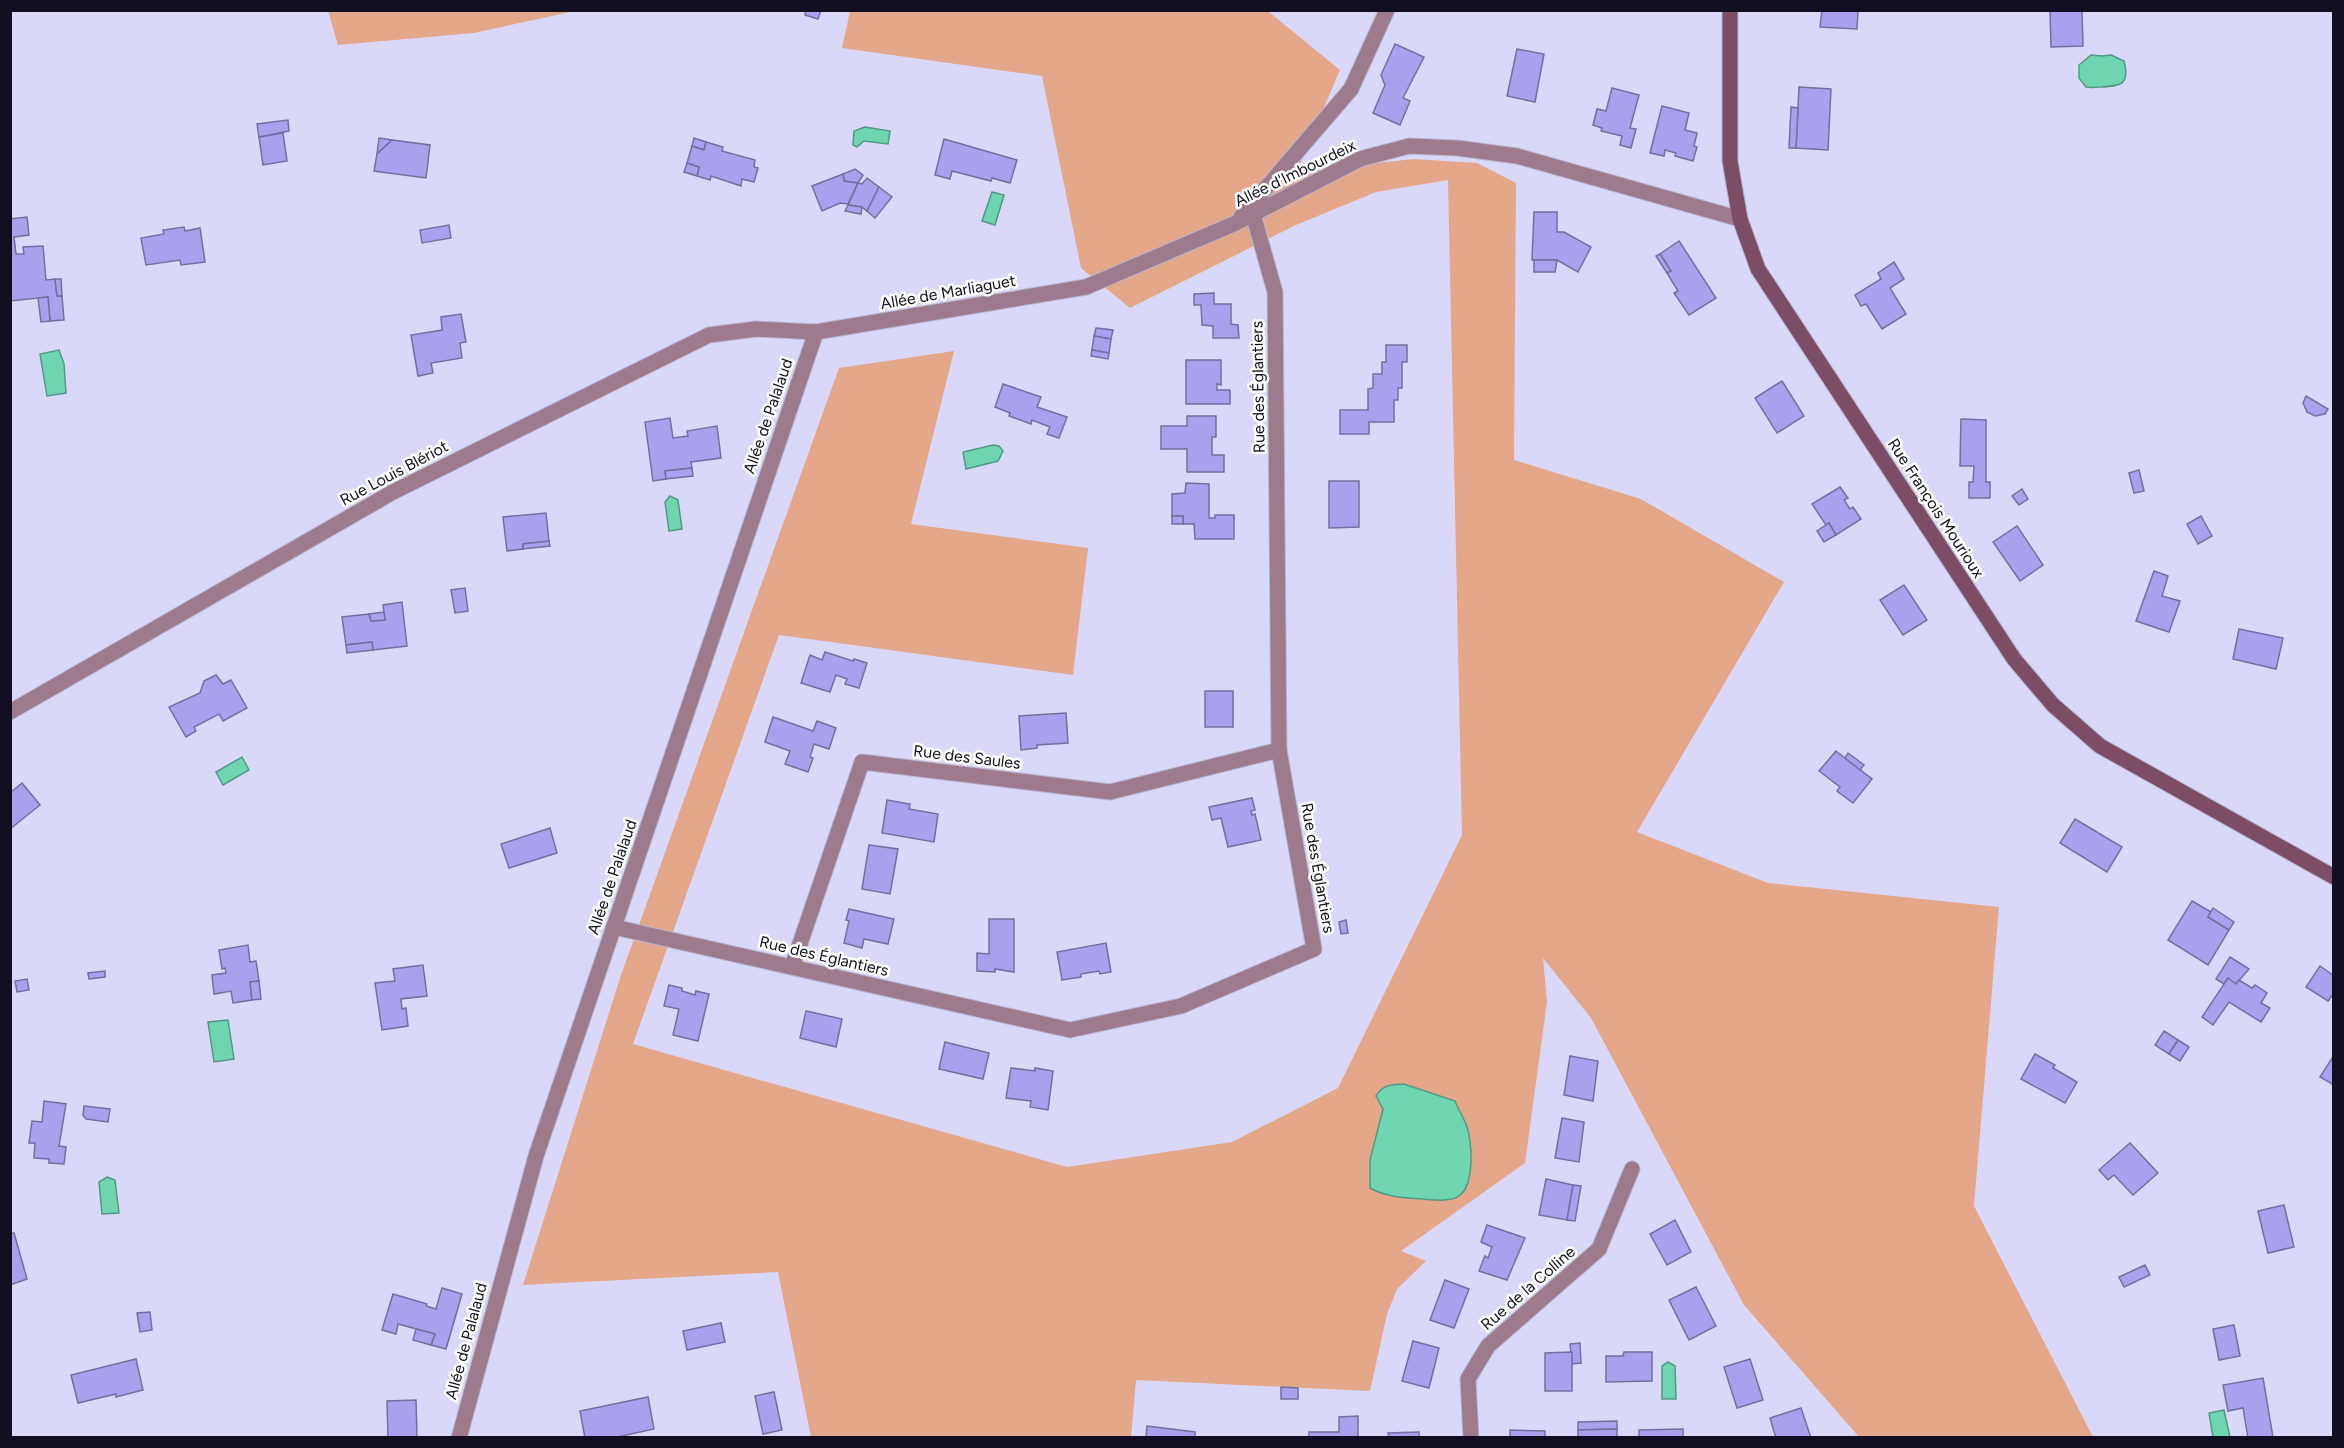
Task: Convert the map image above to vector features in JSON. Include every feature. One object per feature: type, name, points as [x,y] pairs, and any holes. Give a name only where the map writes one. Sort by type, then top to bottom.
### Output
[{"type":"street","points":[[1236,223],[1351,89],[1387,10]]},
{"type":"street","name":"Rue François Mourioux","points":[[1730,10],[1730,161],[1740,219],[1758,269],[2014,659],[2053,705],[2100,746],[2334,877]]},
{"type":"street","name":"Allée d'Imbourdeix","points":[[1086,287],[1236,223],[1360,159],[1409,146],[1456,148],[1517,156],[1740,219]]},
{"type":"street","name":"Rue des Églantiers","points":[[614,927],[1070,1030],[1181,1006],[1314,949],[1280,750],[1275,292],[1253,214]]},
{"type":"street","name":"Allée de Marliaguet","points":[[816,332],[1086,287]]},
{"type":"street","name":"Rue Louis Blériot","points":[[10,712],[393,492],[709,335],[756,329],[816,332]]},
{"type":"street","name":"Allée de Palalaud","points":[[459,1437],[536,1156],[816,332]]},
{"type":"street","name":"Rue des Saules","points":[[792,967],[861,762],[1110,792],[1280,750]]},
{"type":"street","name":"Rue de la Colline","points":[[1471,1437],[1468,1379],[1483,1354],[1488,1346],[1599,1249],[1632,1169]]},
{"type":"shaded area","points":[[328,10],[575,11],[474,33],[338,45]]},
{"type":"shaded area","points":[[850,11],[1268,11],[1340,70],[1297,171],[1414,159],[1477,163],[1516,183],[1514,460],[1641,499],[1784,582],[1637,832],[1768,883],[1999,907],[1974,1206],[2093,1437],[1859,1437],[1744,1305],[1591,1018],[1543,958],[1547,1002],[1525,1163],[1401,1251],[1426,1261],[1397,1289],[1387,1314],[1370,1391],[1136,1380],[1131,1437],[811,1437],[778,1272],[523,1285],[621,975],[839,368],[954,351],[911,524],[1088,548],[1073,675],[779,635],[633,1044],[1067,1167],[1232,1142],[1338,1088],[1462,835],[1448,180],[1376,192],[1296,225],[1130,308],[1081,268],[1042,76],[842,48]]},
{"type":"shaded area","points":[[2091,55],[2111,55],[2124,61],[2125,80],[2114,86],[2086,87],[2079,78],[2079,65]]},
{"type":"shaded area","points":[[865,127],[890,131],[888,144],[864,141],[857,147],[853,145],[854,131]]},
{"type":"shaded area","points":[[992,192],[1004,195],[995,225],[982,221]]},
{"type":"shaded area","points":[[59,350],[64,364],[66,393],[47,396],[40,354]]},
{"type":"shaded area","points":[[993,445],[999,446],[1003,451],[998,461],[966,469],[963,452]]},
{"type":"shaded area","points":[[670,496],[678,500],[682,529],[669,531],[665,502]]},
{"type":"shaded area","points":[[242,757],[249,770],[223,785],[216,772]]},
{"type":"shaded area","points":[[228,1020],[234,1059],[214,1062],[208,1022]]},
{"type":"shaded area","points":[[1404,1084],[1455,1101],[1465,1122],[1470,1139],[1470,1172],[1464,1190],[1455,1198],[1442,1200],[1403,1197],[1370,1188],[1370,1160],[1383,1109],[1376,1096],[1385,1087]]},
{"type":"shaded area","points":[[107,1177],[115,1180],[119,1213],[102,1214],[99,1182]]},
{"type":"shaded area","points":[[1668,1362],[1675,1366],[1676,1399],[1662,1399],[1662,1366]]},
{"type":"shaded area","points":[[2224,1410],[2230,1437],[2213,1437],[2209,1413]]},
{"type":"building","points":[[806,10],[821,10],[818,19],[805,15]]},
{"type":"building","points":[[1822,10],[1858,10],[1857,29],[1820,27]]},
{"type":"building","points":[[2050,10],[2082,10],[2083,46],[2051,47]]},
{"type":"building","points":[[1395,44],[1424,57],[1403,98],[1410,101],[1400,125],[1373,113],[1385,85],[1381,75]]},
{"type":"building","points":[[1517,49],[1544,54],[1535,102],[1507,96]]},
{"type":"building","points":[[1799,87],[1831,89],[1828,150],[1796,148]]},
{"type":"building","points":[[1612,88],[1639,95],[1630,128],[1636,129],[1631,148],[1620,145],[1622,136],[1601,131],[1602,128],[1593,125],[1597,109],[1606,111]]},
{"type":"building","points":[[1662,106],[1689,113],[1685,130],[1697,133],[1694,146],[1697,147],[1693,161],[1675,156],[1676,153],[1665,150],[1664,156],[1650,153]]},
{"type":"building","points":[[1791,107],[1798,108],[1796,148],[1789,148]]},
{"type":"building","points":[[288,120],[289,131],[259,137],[257,124]]},
{"type":"building","points":[[283,133],[287,161],[263,165],[259,137]]},
{"type":"building","points":[[379,138],[392,140],[377,154]]},
{"type":"building","points":[[694,138],[706,142],[704,150],[692,146]]},
{"type":"building","points":[[944,139],[1017,160],[1010,183],[992,178],[991,181],[952,171],[950,179],[935,175]]},
{"type":"building","points":[[392,140],[430,145],[426,178],[374,171],[377,154]]},
{"type":"building","points":[[706,142],[723,147],[722,151],[755,160],[754,167],[758,168],[754,182],[742,179],[741,186],[711,176],[710,180],[697,176],[699,167],[687,163],[692,146],[704,150]]},
{"type":"building","points":[[687,163],[699,167],[697,176],[684,172]]},
{"type":"building","points":[[855,169],[863,175],[858,183],[844,181],[843,174]]},
{"type":"building","points":[[843,174],[844,181],[858,183],[848,204],[840,203],[822,211],[812,186]]},
{"type":"building","points":[[867,178],[879,187],[867,211],[862,207],[848,205],[858,183],[862,184]]},
{"type":"building","points":[[879,187],[892,197],[875,218],[867,211]]},
{"type":"building","points":[[848,205],[862,207],[861,214],[845,211]]},
{"type":"building","points":[[1534,212],[1557,212],[1557,232],[1564,232],[1591,247],[1578,272],[1557,260],[1532,260]]},
{"type":"building","points":[[27,217],[29,235],[14,237],[16,254],[24,254],[23,247],[43,246],[46,280],[55,279],[57,296],[62,296],[64,320],[50,321],[48,297],[10,301],[10,219]]},
{"type":"building","points":[[449,225],[451,238],[422,243],[420,230]]},
{"type":"building","points":[[184,227],[185,231],[200,228],[205,262],[181,265],[180,260],[146,265],[141,238],[164,234],[163,230]]},
{"type":"building","points":[[1679,241],[1716,298],[1689,315],[1674,293],[1678,291],[1667,273],[1671,271],[1660,254]]},
{"type":"building","points":[[1660,254],[1671,271],[1667,273],[1656,256]]},
{"type":"building","points":[[1534,260],[1557,260],[1555,272],[1534,272]]},
{"type":"building","points":[[1894,262],[1904,279],[1890,288],[1906,314],[1882,329],[1866,304],[1861,306],[1855,295],[1881,279],[1878,273]]},
{"type":"building","points":[[55,279],[61,279],[62,296],[57,296]]},
{"type":"building","points":[[1214,293],[1214,304],[1231,304],[1231,324],[1238,325],[1239,338],[1213,338],[1213,326],[1202,325],[1201,305],[1194,305],[1194,294]]},
{"type":"building","points":[[48,297],[50,321],[41,322],[38,298]]},
{"type":"building","points":[[461,314],[466,342],[460,343],[462,358],[431,363],[433,373],[418,376],[411,335],[442,330],[441,317]]},
{"type":"building","points":[[1096,328],[1113,330],[1111,339],[1094,336]]},
{"type":"building","points":[[1094,336],[1111,339],[1109,353],[1092,350]]},
{"type":"building","points":[[1386,345],[1407,345],[1407,362],[1402,362],[1402,388],[1398,388],[1398,400],[1394,400],[1394,422],[1369,422],[1369,434],[1340,434],[1340,410],[1368,410],[1368,389],[1373,388],[1373,374],[1382,374],[1382,362],[1386,362]]},
{"type":"building","points":[[1092,350],[1109,353],[1108,359],[1091,356]]},
{"type":"building","points":[[1186,360],[1221,360],[1221,385],[1217,384],[1217,390],[1230,390],[1230,404],[1186,404]]},
{"type":"building","points":[[1782,381],[1804,416],[1777,433],[1755,398]]},
{"type":"building","points":[[1003,384],[1041,397],[1037,407],[1067,417],[1059,438],[1047,434],[1050,427],[1032,420],[1031,424],[1009,416],[1010,413],[995,407]]},
{"type":"building","points":[[2306,396],[2328,409],[2325,414],[2315,416],[2307,412],[2303,403]]},
{"type":"building","points":[[1187,416],[1216,416],[1216,437],[1212,437],[1212,455],[1224,455],[1224,472],[1187,472],[1187,449],[1161,449],[1161,426],[1187,426]]},
{"type":"building","points":[[670,418],[673,438],[688,436],[687,431],[717,426],[721,458],[691,462],[692,468],[665,471],[666,479],[653,481],[645,422]]},
{"type":"building","points":[[1961,419],[1986,420],[1986,482],[1990,482],[1990,498],[1969,498],[1969,482],[1973,482],[1974,466],[1960,466]]},
{"type":"building","points":[[692,468],[693,476],[666,479],[665,471]]},
{"type":"building","points":[[2139,470],[2144,491],[2134,493],[2129,473]]},
{"type":"building","points":[[1329,481],[1359,481],[1359,527],[1329,528]]},
{"type":"building","points":[[1186,483],[1209,484],[1209,518],[1215,518],[1215,515],[1234,515],[1234,539],[1195,539],[1194,524],[1183,524],[1183,516],[1172,516],[1172,494],[1185,493]]},
{"type":"building","points":[[1840,487],[1848,498],[1844,500],[1850,509],[1853,507],[1861,519],[1836,535],[1829,523],[1826,525],[1812,504]]},
{"type":"building","points":[[2022,489],[2028,499],[2019,505],[2012,496]]},
{"type":"building","points":[[546,513],[549,541],[523,544],[523,549],[507,551],[503,517]]},
{"type":"building","points":[[1172,516],[1183,516],[1183,524],[1172,524]]},
{"type":"building","points":[[2201,516],[2212,536],[2198,544],[2187,524]]},
{"type":"building","points":[[1829,523],[1836,535],[1824,542],[1817,531]]},
{"type":"building","points":[[2017,526],[2043,565],[2020,581],[1993,542]]},
{"type":"building","points":[[549,541],[550,546],[523,549],[523,544]]},
{"type":"building","points":[[2154,571],[2168,576],[2162,596],[2180,601],[2169,632],[2136,621]]},
{"type":"building","points":[[1904,585],[1927,620],[1903,635],[1880,600]]},
{"type":"building","points":[[465,588],[468,611],[455,613],[451,590]]},
{"type":"building","points":[[402,602],[407,646],[373,650],[372,642],[346,645],[342,617],[369,614],[371,621],[385,620],[383,605]]},
{"type":"building","points":[[384,612],[385,620],[371,621],[369,614]]},
{"type":"building","points":[[2239,629],[2283,638],[2276,669],[2233,659]]},
{"type":"building","points":[[372,642],[373,650],[347,653],[346,645]]},
{"type":"building","points":[[825,652],[867,663],[859,688],[845,684],[847,679],[836,675],[830,692],[801,683],[810,655],[822,660]]},
{"type":"building","points":[[216,675],[223,684],[231,680],[247,708],[223,721],[219,714],[194,727],[196,731],[186,737],[169,707],[200,693],[204,681]]},
{"type":"building","points":[[1205,691],[1233,691],[1233,727],[1205,727]]},
{"type":"building","points":[[1066,713],[1068,743],[1037,745],[1037,748],[1021,750],[1019,716]]},
{"type":"building","points":[[773,717],[813,731],[817,721],[836,728],[829,749],[814,744],[810,757],[813,758],[808,772],[785,764],[790,751],[765,742]]},
{"type":"building","points":[[1836,751],[1872,779],[1853,803],[1837,791],[1840,787],[1819,771]]},
{"type":"building","points":[[1848,753],[1864,765],[1860,770],[1845,758]]},
{"type":"building","points":[[22,783],[40,805],[10,829],[10,793]]},
{"type":"building","points":[[1252,798],[1255,810],[1251,811],[1252,815],[1255,814],[1261,840],[1228,847],[1221,818],[1212,820],[1209,807]]},
{"type":"building","points":[[887,800],[910,804],[909,809],[938,814],[934,842],[882,833]]},
{"type":"building","points":[[2075,819],[2122,847],[2107,872],[2060,843]]},
{"type":"building","points":[[550,828],[557,853],[509,868],[501,844]]},
{"type":"building","points":[[869,845],[898,849],[890,894],[862,889]]},
{"type":"building","points":[[2192,901],[2211,912],[2208,917],[2229,930],[2208,965],[2168,940]]},
{"type":"building","points":[[2213,908],[2234,922],[2229,930],[2208,917]]},
{"type":"building","points":[[849,909],[894,919],[888,944],[864,939],[862,948],[844,943]]},
{"type":"building","points":[[989,919],[1014,919],[1014,972],[995,969],[995,972],[977,971],[977,953],[989,954]]},
{"type":"building","points":[[1346,920],[1348,933],[1341,934],[1339,922]]},
{"type":"building","points":[[1106,943],[1111,972],[1100,974],[1099,971],[1062,980],[1057,952]]},
{"type":"building","points":[[248,945],[250,962],[256,961],[259,981],[250,982],[252,1000],[233,1003],[231,991],[214,994],[212,975],[226,973],[225,968],[222,969],[219,950]]},
{"type":"building","points":[[2230,957],[2249,969],[2236,984],[2228,978],[2224,984],[2216,979]]},
{"type":"building","points":[[423,965],[427,996],[401,999],[402,1009],[406,1008],[408,1026],[382,1030],[375,983],[395,981],[393,969]]},
{"type":"building","points":[[2320,966],[2334,976],[2334,993],[2328,1001],[2306,987]]},
{"type":"building","points":[[105,971],[105,977],[89,979],[88,973]]},
{"type":"building","points":[[2228,978],[2236,984],[2239,980],[2252,988],[2255,985],[2267,993],[2261,1003],[2270,1008],[2261,1022],[2229,1002],[2213,1025],[2202,1017]]},
{"type":"building","points":[[27,979],[29,990],[17,992],[15,981]]},
{"type":"building","points":[[259,981],[261,999],[252,1000],[250,982]]},
{"type":"building","points":[[669,985],[682,988],[682,991],[695,995],[696,991],[709,994],[698,1041],[673,1035],[679,1009],[664,1006]]},
{"type":"building","points":[[806,1011],[842,1019],[836,1047],[800,1038]]},
{"type":"building","points":[[2164,1031],[2178,1040],[2169,1054],[2155,1045]]},
{"type":"building","points":[[2178,1040],[2189,1047],[2180,1061],[2169,1054]]},
{"type":"building","points":[[945,1042],[989,1053],[983,1079],[939,1069]]},
{"type":"building","points":[[2035,1054],[2055,1065],[2053,1068],[2077,1082],[2065,1103],[2021,1079]]},
{"type":"building","points":[[2334,1055],[2334,1085],[2320,1077]]},
{"type":"building","points":[[1570,1056],[1598,1061],[1593,1101],[1564,1095]]},
{"type":"building","points":[[1011,1068],[1053,1071],[1048,1110],[1030,1107],[1031,1101],[1006,1098]]},
{"type":"building","points":[[44,1101],[66,1104],[59,1146],[66,1147],[64,1164],[49,1163],[49,1159],[34,1158],[35,1143],[29,1143],[32,1121],[42,1122]]},
{"type":"building","points":[[84,1106],[110,1109],[108,1122],[86,1119],[83,1115]]},
{"type":"building","points":[[1562,1118],[1584,1122],[1579,1162],[1555,1158]]},
{"type":"building","points":[[2130,1143],[2158,1173],[2133,1195],[2114,1175],[2108,1180],[2099,1170]]},
{"type":"building","points":[[1546,1179],[1573,1185],[1567,1220],[1539,1215]]},
{"type":"building","points":[[1573,1185],[1581,1186],[1575,1221],[1567,1220]]},
{"type":"building","points":[[2284,1205],[2294,1247],[2268,1253],[2258,1211]]},
{"type":"building","points":[[1675,1220],[1691,1252],[1667,1265],[1650,1234]]},
{"type":"building","points":[[1487,1225],[1525,1238],[1507,1280],[1479,1271],[1485,1256],[1488,1258],[1492,1247],[1481,1242]]},
{"type":"building","points":[[14,1233],[27,1279],[10,1285],[10,1234]]},
{"type":"building","points":[[2145,1265],[2150,1275],[2124,1287],[2119,1277]]},
{"type":"building","points":[[1445,1280],[1469,1289],[1454,1328],[1430,1320]]},
{"type":"building","points":[[1696,1287],[1716,1326],[1689,1340],[1669,1300]]},
{"type":"building","points":[[442,1288],[462,1294],[446,1349],[431,1345],[435,1334],[398,1324],[396,1334],[382,1330],[393,1294],[436,1309]]},
{"type":"building","points":[[150,1312],[152,1330],[140,1332],[137,1313]]},
{"type":"building","points":[[721,1323],[725,1342],[687,1350],[683,1331]]},
{"type":"building","points":[[2234,1325],[2240,1356],[2219,1360],[2213,1329]]},
{"type":"building","points":[[416,1329],[435,1334],[431,1345],[413,1340]]},
{"type":"building","points":[[1413,1341],[1439,1348],[1429,1388],[1402,1381]]},
{"type":"building","points":[[1580,1343],[1581,1363],[1572,1364],[1570,1344]]},
{"type":"building","points":[[1572,1352],[1572,1391],[1545,1391],[1545,1353]]},
{"type":"building","points":[[1624,1352],[1652,1352],[1652,1381],[1606,1382],[1606,1356],[1623,1356]]},
{"type":"building","points":[[136,1359],[143,1390],[78,1403],[71,1375]]},
{"type":"building","points":[[1750,1359],[1763,1400],[1737,1408],[1724,1367]]},
{"type":"building","points":[[2263,1378],[2273,1437],[2248,1438],[2243,1408],[2228,1411],[2223,1385]]},
{"type":"building","points":[[1281,1387],[1298,1388],[1298,1399],[1281,1399]]},
{"type":"building","points":[[774,1392],[782,1430],[763,1434],[755,1396]]},
{"type":"building","points":[[648,1397],[654,1429],[613,1438],[585,1438],[580,1411]]},
{"type":"building","points":[[416,1400],[417,1438],[388,1438],[387,1401]]},
{"type":"building","points":[[1801,1408],[1811,1438],[1776,1438],[1770,1418]]},
{"type":"building","points":[[1358,1416],[1358,1438],[1309,1438],[1309,1432],[1339,1432],[1339,1417]]},
{"type":"building","points":[[1617,1421],[1617,1429],[1578,1430],[1578,1422]]},
{"type":"building","points":[[1147,1426],[1195,1432],[1195,1438],[1146,1438]]},
{"type":"building","points":[[1617,1429],[1617,1438],[1578,1438],[1578,1430]]},
{"type":"building","points":[[1683,1429],[1683,1438],[1639,1438],[1639,1430]]},
{"type":"building","points":[[1510,1430],[1545,1431],[1545,1438],[1510,1438]]},
{"type":"building","points":[[1419,1432],[1419,1438],[1389,1438],[1388,1433]]}]
